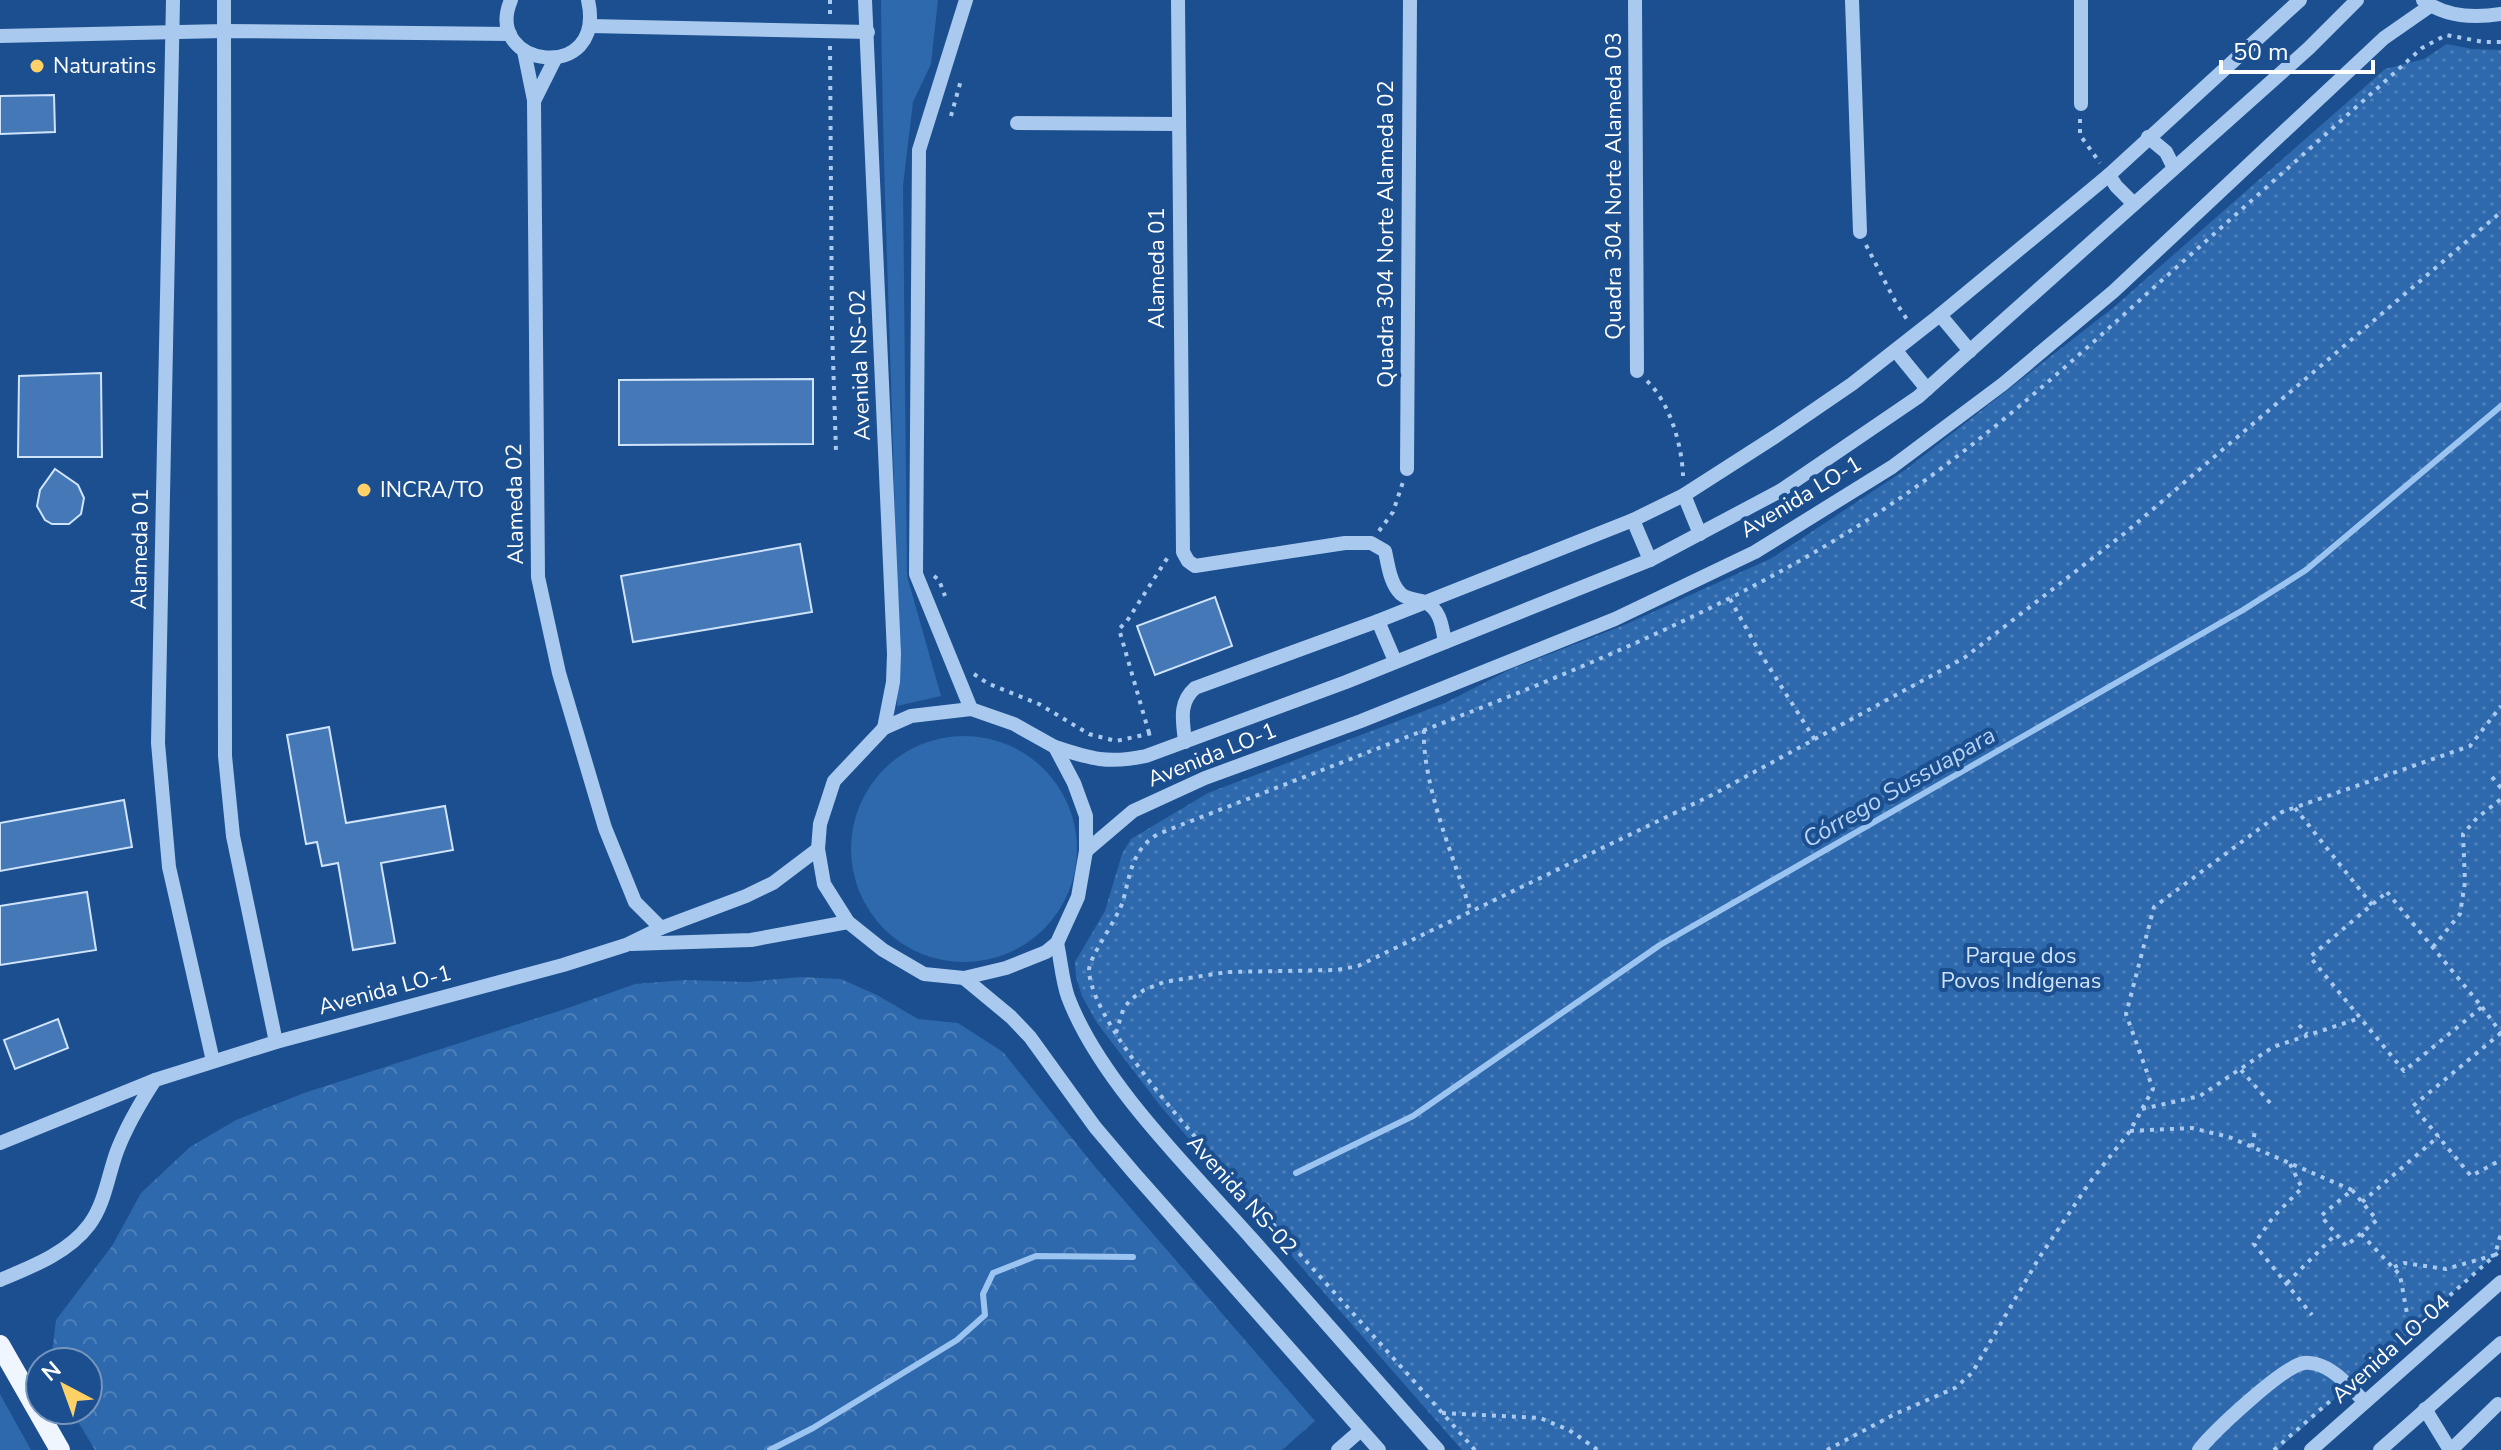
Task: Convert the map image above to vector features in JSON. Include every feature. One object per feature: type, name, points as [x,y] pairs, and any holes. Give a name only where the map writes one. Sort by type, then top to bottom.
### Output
[{"type":"main road","points":[[0,1345],[60,1450]]},
{"type":"street","name":"Alameda 01","points":[[173,0],[158,743],[169,867],[213,1061]]},
{"type":"street","points":[[224,0],[225,756],[233,836],[276,1042]]},
{"type":"street","points":[[511,0],[507,21],[510,34],[524,51],[539,58],[555,59],[574,51],[585,37],[590,26],[588,0]]},
{"type":"street","name":"Avenida NS-02","points":[[865,0],[894,654],[893,682],[884,728]]},
{"type":"street","points":[[966,0],[919,150],[916,575],[971,709]]},
{"type":"street","name":"Alameda 01","points":[[1178,0],[1181,535]]},
{"type":"street","name":"Quadra 304 Norte Alameda 02","points":[[1407,469],[1410,0]]},
{"type":"street","name":"Quadra 304 Norte Alameda 03","points":[[1635,0],[1637,371]]},
{"type":"street","points":[[1852,0],[1860,232]]},
{"type":"street","points":[[2081,0],[2081,104]]},
{"type":"street","points":[[1185,742],[1182,707],[1187,695],[1195,688],[1378,621],[1633,520],[1684,495],[1789,428],[1896,351],[2109,175],[2300,0]]},
{"type":"street","name":"Avenida LO-1","points":[[1055,747],[1092,759],[1120,761],[1146,756],[1650,560],[1780,491],[1927,389],[2309,48],[2357,0]]},
{"type":"street","points":[[2426,3],[2464,17],[2500,15]]},
{"type":"street","name":"Avenida LO-1","points":[[1086,851],[1133,811],[1205,778],[1361,721],[1629,612],[1755,552],[1892,467],[2003,384],[2114,291],[2384,38],[2426,3]]},
{"type":"street","points":[[590,26],[868,32]]},
{"type":"street","points":[[0,36],[224,31],[510,34]]},
{"type":"street","points":[[524,51],[534,101]]},
{"type":"street","name":"Alameda 02","points":[[555,59],[534,101],[538,577],[559,673],[605,828],[635,902],[661,928]]},
{"type":"street","points":[[1017,123],[1178,124]]},
{"type":"street","points":[[2148,137],[2166,152],[2174,168]]},
{"type":"street","points":[[2109,175],[2134,204]]},
{"type":"street","points":[[1940,315],[1970,351]]},
{"type":"street","points":[[1896,351],[1927,389]]},
{"type":"street","points":[[1684,495],[1700,534]]},
{"type":"street","points":[[1633,520],[1650,560]]},
{"type":"street","points":[[1181,535],[1183,552],[1195,566],[1345,543],[1371,543],[1385,551],[1391,578],[1398,592],[1409,599],[1425,602],[1440,617],[1445,642]]},
{"type":"street","points":[[1378,621],[1395,661]]},
{"type":"street","points":[[971,709],[1014,724],[1055,747],[1074,783],[1086,816],[1086,851],[1078,897],[1057,943],[1046,952],[1006,968],[964,978],[924,974],[883,950],[848,922],[824,884],[818,849],[820,824],[834,781],[884,728],[911,716],[971,709]]},
{"type":"street","name":"Avenida LO-1","points":[[0,1143],[155,1080],[213,1061],[626,945],[773,883],[818,849]]},
{"type":"street","name":"Avenida LO-1","points":[[626,945],[751,940],[848,922]]},
{"type":"street","name":"Avenida NS-02","points":[[1057,943],[1067,992],[1094,1048],[1137,1106],[1438,1450]]},
{"type":"street","points":[[964,978],[1030,1037],[1095,1127],[1379,1450]]},
{"type":"street","points":[[0,1280],[50,1257],[87,1228],[107,1187],[117,1151],[133,1115],[155,1080]]},
{"type":"street","name":"Avenida LO-04","points":[[2311,1450],[2501,1282]]},
{"type":"street","points":[[2380,1450],[2501,1343]]},
{"type":"street","points":[[2199,1450],[2244,1406],[2303,1363],[2318,1364],[2339,1376],[2365,1402]]},
{"type":"street","points":[[2425,1409],[2450,1450],[2498,1404]]},
{"type":"street","points":[[1338,1450],[1361,1430]]},
{"type":"path","points":[[830,0],[836,452]]},
{"type":"path","points":[[2081,104],[2080,135],[2109,175]]},
{"type":"path","points":[[1116,1033],[1123,1010],[1130,1000],[1164,982],[1227,972],[1351,968],[1699,801],[1954,664],[2000,632],[2125,533],[2501,212]]},
{"type":"path","points":[[1860,232],[1895,301],[1917,333]]},
{"type":"path","points":[[1637,371],[1652,385],[1663,403],[1676,436],[1683,460],[1684,495]]},
{"type":"path","points":[[1371,543],[1393,512],[1407,469]]},
{"type":"path","points":[[1149,734],[1119,629],[1181,535]]},
{"type":"path","points":[[916,575],[935,576],[949,608]]},
{"type":"path","points":[[1730,599],[1815,740]]},
{"type":"path","points":[[973,673],[987,683],[1039,704],[1089,734],[1116,741],[1183,723]]},
{"type":"path","points":[[1827,1450],[1874,1424],[1955,1388],[1972,1373],[2056,1232],[2130,1131],[2153,1089],[2126,1014],[2154,907],[2282,812],[2470,746],[2501,706]]},
{"type":"path","points":[[1424,730],[1423,752],[1429,781],[1471,912]]},
{"type":"path","points":[[2492,777],[2501,788]]},
{"type":"path","points":[[2433,947],[2460,914],[2465,882],[2463,834],[2501,799]]},
{"type":"path","points":[[2295,808],[2372,905]]},
{"type":"path","points":[[1158,834],[1147,840],[1138,852],[1116,918],[1090,962],[1091,980],[1097,998],[1116,1033],[1146,1074],[1219,1163],[1475,1450]]},
{"type":"path","points":[[2482,1007],[2404,1071],[2310,957],[2387,892],[2482,1007],[2501,1033],[2413,1106],[2471,1176],[2501,1160]]},
{"type":"path","points":[[2142,1109],[2200,1096],[2273,1047],[2360,1018]]},
{"type":"path","points":[[2299,1025],[2307,1034]]},
{"type":"path","points":[[2241,1070],[2271,1104]]},
{"type":"path","points":[[2130,1131],[2192,1128],[2229,1137],[2352,1190],[2377,1220],[2346,1246],[2321,1216],[2352,1190]]},
{"type":"path","points":[[2252,1147],[2255,1131]]},
{"type":"path","points":[[2362,1202],[2439,1136]]},
{"type":"path","points":[[2290,1163],[2302,1188],[2274,1216],[2254,1244],[2312,1315]]},
{"type":"path","points":[[2495,1255],[2501,1233]]},
{"type":"path","points":[[2287,1283],[2336,1234]]},
{"type":"path","points":[[2361,1234],[2400,1275],[2410,1330]]},
{"type":"path","points":[[2274,1450],[2501,1250]]},
{"type":"path","points":[[2394,1267],[2404,1263],[2446,1269],[2495,1255]]},
{"type":"path","points":[[1442,1413],[1540,1418],[1569,1430],[1598,1450]]},
{"type":"green space","points":[[881,0],[938,0],[931,64],[913,102],[903,185],[907,576],[941,696],[897,706],[895,530]]},
{"type":"green space","name":"Parque dos Povos Indígenas","points":[[2447,44],[2501,50],[2501,1249],[2278,1450],[1462,1450],[1162,1108],[1097,1023],[1082,996],[1075,962],[1105,911],[1122,854],[1131,839],[1208,793],[1445,703],[1511,669],[1622,626],[1772,558],[1905,470],[2114,307],[2385,69],[2424,59]]},
{"type":"green space","points":[[964,736],[1007,745],[1027,755],[1044,769],[1058,786],[1068,806],[1077,849],[1068,892],[1058,912],[1044,929],[1027,943],[1007,953],[964,962],[921,953],[901,943],[884,929],[870,912],[860,892],[851,849],[860,806],[870,786],[884,769],[901,755],[921,745]]},
{"type":"green space","points":[[801,977],[841,979],[918,1019],[958,1023],[1003,1052],[1096,1168],[1315,1421],[1282,1450],[95,1450],[81,1426],[104,1426],[104,1346],[53,1346],[56,1320],[112,1246],[141,1193],[190,1147],[236,1120],[304,1093],[635,984],[686,980],[747,982]]},
{"type":"green space","points":[[0,1394],[31,1450],[0,1450]]},
{"type":"building","points":[[54,95],[55,132],[0,134],[0,96]]},
{"type":"building","points":[[101,373],[102,457],[18,457],[19,376]]},
{"type":"building","points":[[813,379],[813,444],[619,445],[619,380]]},
{"type":"building","points":[[55,469],[78,485],[84,498],[81,514],[69,524],[52,524],[45,520],[37,506],[40,490]]},
{"type":"building","points":[[800,544],[812,612],[633,642],[621,576]]},
{"type":"building","points":[[1215,597],[1232,646],[1155,675],[1137,626]]},
{"type":"building","points":[[329,727],[346,823],[445,806],[453,850],[381,863],[395,943],[353,950],[338,863],[322,866],[317,842],[306,844],[287,735]]},
{"type":"building","points":[[124,800],[132,847],[0,871],[0,823]]},
{"type":"building","points":[[87,892],[96,950],[0,965],[0,906]]},
{"type":"building","points":[[58,1019],[68,1048],[15,1069],[4,1040]]},
{"type":"waterway","name":"Córrego Sussuapara","points":[[1296,1173],[1413,1116],[1660,945],[2243,610],[2306,570],[2501,406]]},
{"type":"waterway","name":"Córrego Sussuapara","points":[[770,1450],[813,1428],[957,1340],[985,1315],[983,1294],[993,1273],[1036,1256],[1133,1257]]},
{"type":"place","name":"Naturatins","points":[[37,66]]},
{"type":"place","name":"INCRA/TO","points":[[364,490]]}]
